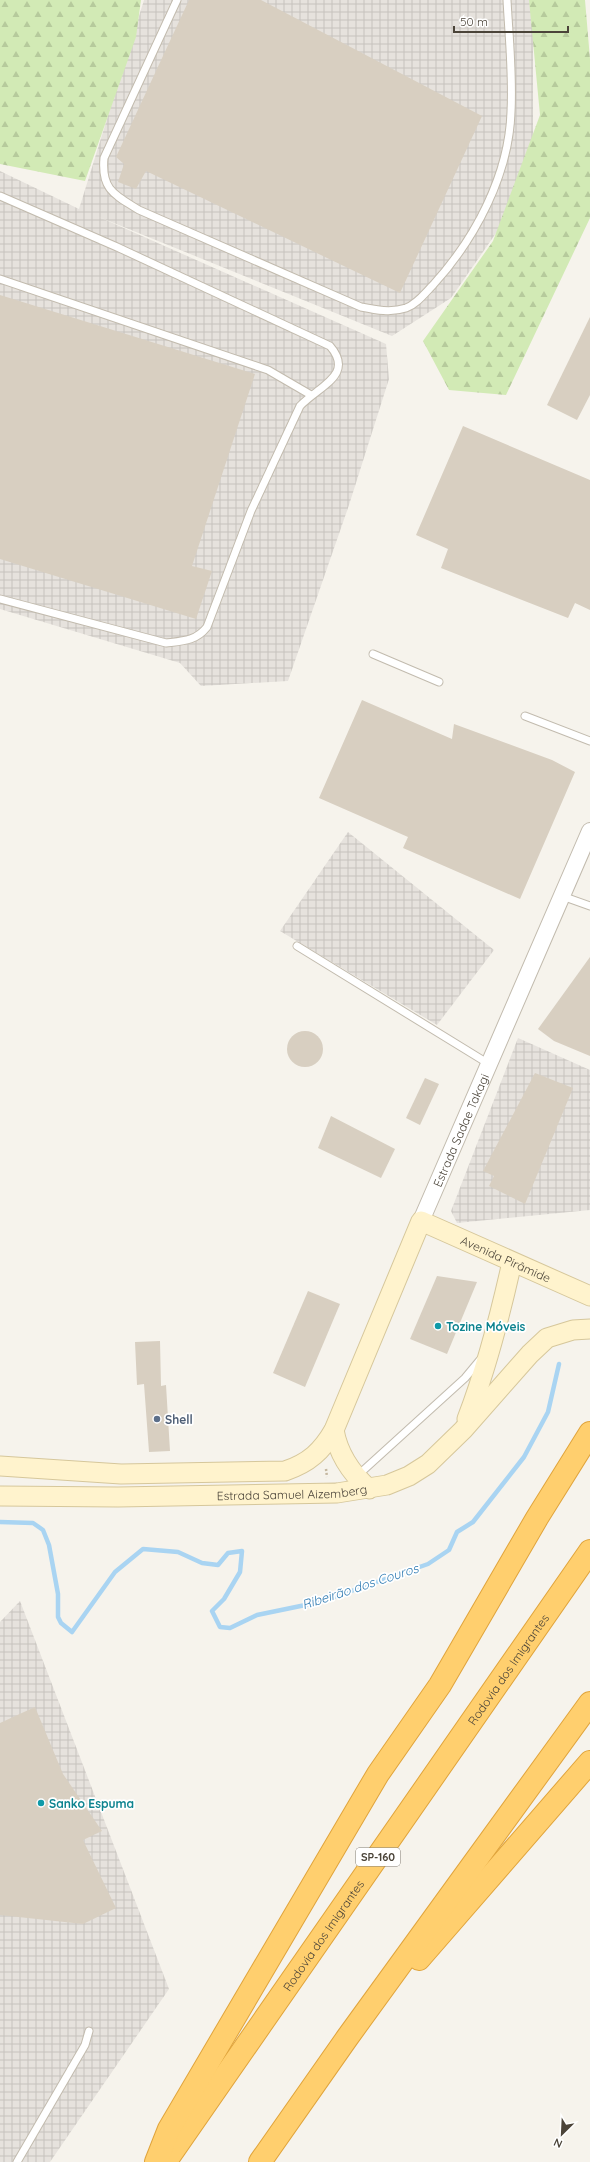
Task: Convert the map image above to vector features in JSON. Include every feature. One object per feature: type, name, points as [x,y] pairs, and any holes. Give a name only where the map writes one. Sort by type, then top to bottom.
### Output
[{"type":"highway","points":[[156,2162],[170,2129],[370,1788],[440,1685],[537,1518],[590,1433]]},
{"type":"highway","name":"Rodovia dos Imigrantes","points":[[165,2162],[590,1551]]},
{"type":"highway","points":[[260,2162],[347,2038],[590,1703]]},
{"type":"highway","points":[[347,2038],[425,1953],[590,1762]]},
{"type":"main road","name":"Avenida Pirâmide","points":[[421,1222],[590,1296]]},
{"type":"main road","name":"Estrada Sadae Takagi","points":[[334,1430],[421,1222]]},
{"type":"main road","points":[[463,1430],[484,1375],[512,1262]]},
{"type":"main road","name":"Estrada Samuel Aizemberg","points":[[0,1496],[111,1498],[337,1493],[362,1483],[399,1480],[419,1470],[463,1430],[530,1354],[547,1338],[557,1333],[590,1329]]},
{"type":"main road","points":[[334,1430],[338,1447],[362,1483]]},
{"type":"main road","name":"Estrada Samuel Aizemberg","points":[[0,1466],[121,1474],[286,1471],[300,1466],[313,1458],[327,1442],[334,1430]]},
{"type":"street","name":"Estrada Sadae Takagi","points":[[421,1222],[590,831]]},
{"type":"lane","points":[[177,0],[104,158],[103,170],[106,184],[112,193],[139,210],[361,307],[386,311],[406,308],[418,301],[449,267],[468,240],[494,188],[504,157],[512,113],[507,0]]},
{"type":"lane","points":[[0,196],[117,247],[330,346],[340,363],[339,368],[332,379],[311,395],[300,406],[255,504],[207,627],[200,635],[187,641],[166,643],[0,599]]},
{"type":"lane","points":[[0,279],[268,370],[311,395]]},
{"type":"lane","points":[[373,654],[439,682]]},
{"type":"lane","points":[[525,716],[590,741]]},
{"type":"lane","points":[[562,896],[590,906]]},
{"type":"lane","points":[[297,946],[489,1064]]},
{"type":"lane","points":[[362,1483],[465,1378],[493,1342]]},
{"type":"lane","points":[[17,2162],[85,2045],[89,2031]]},
{"type":"shaded area","points":[[144,0],[533,0],[533,141],[510,213],[451,298],[392,336],[99,217],[386,344],[389,379],[349,505],[288,681],[201,686],[180,663],[0,609],[0,171],[79,209]]},
{"type":"shaded area","points":[[348,832],[494,950],[437,1025],[280,931]]},
{"type":"shaded area","points":[[518,1038],[590,1070],[590,1210],[457,1223],[451,1211]]},
{"type":"shaded area","name":"Sanko Espuma","points":[[20,1601],[169,1989],[50,2162],[0,2162],[0,1622]]},
{"type":"green space","points":[[0,0],[141,0],[136,37],[85,181],[0,164]]},
{"type":"green space","points":[[529,0],[585,0],[590,59],[590,218],[506,395],[449,390],[423,341],[493,241],[540,115]]},
{"type":"building","points":[[189,0],[261,0],[482,116],[400,293],[146,171],[136,189],[118,182],[124,164],[116,157]]},
{"type":"building","points":[[0,295],[255,374],[192,566],[212,571],[196,619],[0,559]]},
{"type":"building","points":[[590,317],[590,395],[577,420],[547,405]]},
{"type":"building","points":[[463,426],[590,480],[590,610],[575,603],[568,618],[441,568],[448,549],[416,535]]},
{"type":"building","points":[[362,700],[452,739],[454,724],[552,760],[575,772],[520,899],[403,848],[408,837],[319,798]]},
{"type":"building","points":[[590,957],[590,1056],[554,1041],[538,1029]]},
{"type":"building","points":[[309,1031],[318,1036],[322,1042],[322,1056],[318,1062],[309,1067],[301,1067],[292,1062],[288,1056],[287,1045],[292,1036],[298,1032]]},
{"type":"building","points":[[535,1073],[573,1088],[525,1204],[489,1186],[494,1176],[483,1171]]},
{"type":"building","points":[[425,1078],[439,1084],[420,1125],[406,1118]]},
{"type":"building","points":[[331,1116],[395,1149],[381,1178],[318,1148]]},
{"type":"building","name":"Tozine Móveis","points":[[437,1276],[477,1282],[447,1354],[410,1339]]},
{"type":"building","points":[[308,1291],[340,1304],[305,1387],[273,1373]]},
{"type":"building","name":"Shell","points":[[160,1341],[161,1386],[166,1385],[170,1451],[149,1452],[144,1384],[137,1385],[135,1342]]},
{"type":"building","name":"Sanko Espuma","points":[[35,1707],[63,1774],[102,1831],[83,1840],[116,1908],[83,1924],[0,1915],[0,1723]]},
{"type":"waterway","name":"Ribeirão dos Couros","points":[[0,1522],[33,1523],[43,1530],[49,1545],[58,1594],[58,1617],[61,1623],[72,1632],[115,1572],[143,1549],[178,1552],[202,1563],[218,1565],[228,1553],[242,1551],[240,1572],[224,1599],[212,1611],[220,1627],[230,1628],[257,1615],[320,1602],[428,1564],[449,1550],[457,1532],[473,1522],[524,1457],[548,1412],[559,1364]]},
{"type":"place","name":"Tozine Móveis","points":[[438,1326]]},
{"type":"place","name":"Shell","points":[[157,1419]]},
{"type":"place","name":"Sanko Espuma","points":[[41,1803]]}]
